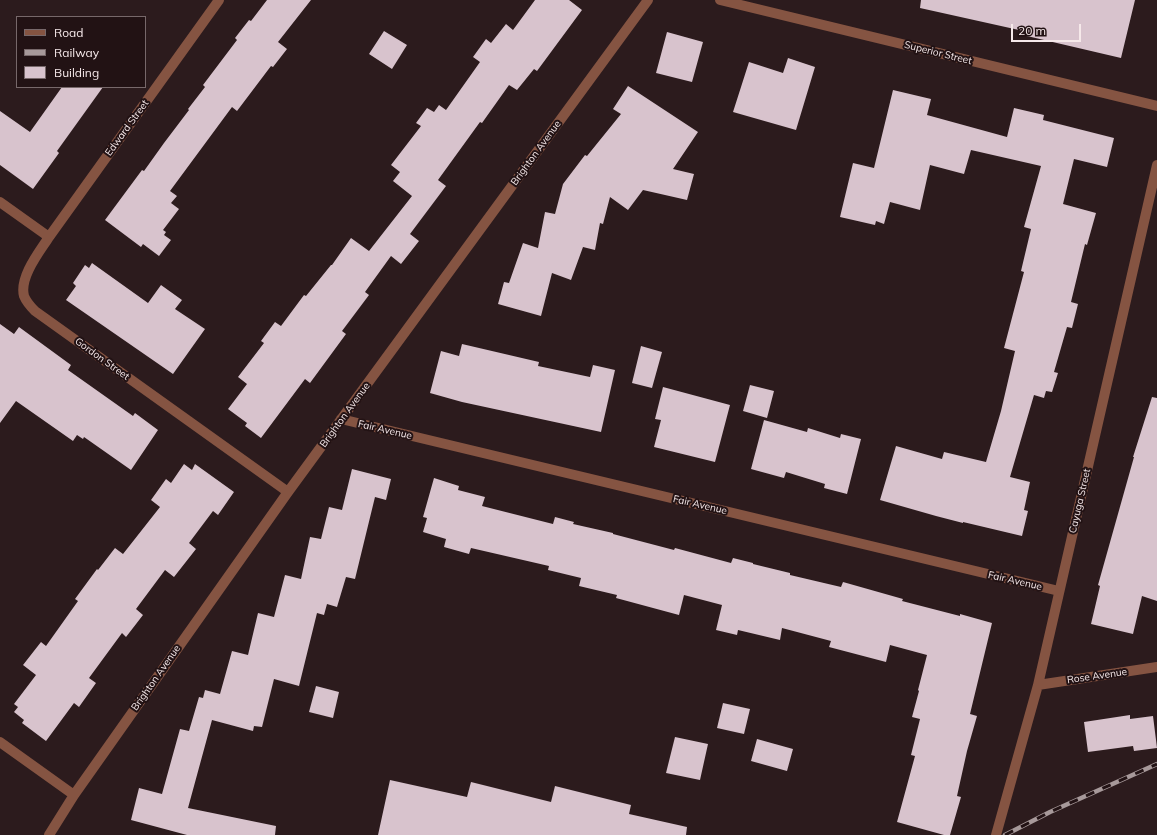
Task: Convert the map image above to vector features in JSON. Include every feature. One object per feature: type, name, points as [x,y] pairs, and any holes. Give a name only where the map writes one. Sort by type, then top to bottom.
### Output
[{"type":"street","name":"Edward Street","points":[[49,237],[219,0]]},
{"type":"street","name":"Brighton Avenue","points":[[49,835],[74,795],[288,492],[648,0]]},
{"type":"street","name":"Superior Street","points":[[720,0],[1157,106]]},
{"type":"street","name":"Cayuga Street","points":[[996,835],[1038,684],[1157,165]]},
{"type":"street","points":[[0,202],[49,237]]},
{"type":"street","name":"Gordon Street","points":[[49,237],[33,262],[27,274],[24,285],[24,296],[35,311],[288,492]]},
{"type":"street","name":"Fair Avenue","points":[[341,419],[1060,591]]},
{"type":"street","name":"Rose Avenue","points":[[1038,684],[1157,667]]},
{"type":"street","points":[[0,742],[74,795]]},
{"type":"building","points":[[267,0],[311,0],[278,42],[287,49],[273,67],[271,66],[237,111],[232,107],[170,191],[177,196],[171,203],[179,209],[163,230],[166,232],[164,235],[171,240],[159,256],[143,244],[141,247],[105,220],[142,170],[144,171],[189,110],[188,109],[205,87],[203,85],[237,40],[235,38],[249,20],[251,21]]},
{"type":"building","points":[[535,0],[569,0],[582,10],[537,71],[534,69],[517,90],[509,85],[482,123],[480,122],[438,180],[446,186],[410,234],[419,241],[401,264],[391,256],[365,292],[369,295],[342,331],[346,334],[310,383],[305,379],[261,438],[245,426],[247,423],[228,409],[247,384],[238,377],[264,343],[261,341],[275,322],[281,326],[304,295],[306,296],[332,265],[351,238],[369,251],[412,196],[393,181],[400,172],[391,165],[421,126],[416,123],[427,108],[434,112],[439,105],[446,110],[480,62],[473,57],[486,39],[491,43],[506,24],[513,30]]},
{"type":"building","points":[[921,0],[1135,0],[1121,58],[1027,36],[1028,32],[920,8]]},
{"type":"building","points":[[384,31],[407,45],[392,69],[369,54]]},
{"type":"building","points":[[667,32],[703,42],[692,82],[656,73]]},
{"type":"building","points":[[788,58],[815,67],[796,130],[733,112],[749,62],[783,73]]},
{"type":"building","points":[[628,86],[698,132],[673,169],[694,174],[687,200],[643,190],[628,210],[610,197],[603,224],[600,223],[595,250],[583,247],[571,280],[552,273],[541,316],[498,304],[504,282],[509,283],[523,243],[538,248],[545,212],[555,214],[563,184],[585,155],[587,156],[621,114],[613,109]]},
{"type":"building","points":[[61,88],[102,88],[57,151],[59,153],[33,189],[0,165],[0,111],[30,132]]},
{"type":"building","points":[[893,90],[931,99],[927,115],[1007,137],[1014,108],[1044,115],[1043,120],[1114,138],[1107,167],[1074,159],[1063,204],[1096,213],[1087,245],[1085,244],[1071,302],[1078,304],[1072,328],[1067,327],[1054,372],[1058,373],[1052,392],[1046,391],[1044,398],[1034,395],[1010,477],[1030,482],[1024,510],[1028,511],[1022,536],[963,523],[880,500],[896,446],[942,459],[944,452],[986,462],[1001,411],[1015,351],[1004,348],[1024,272],[1021,271],[1031,229],[1024,227],[1041,166],[971,150],[964,174],[930,165],[920,210],[890,202],[884,224],[876,221],[875,225],[840,217],[853,163],[874,168]]},
{"type":"building","points":[[92,263],[148,303],[161,285],[182,300],[175,309],[205,329],[173,374],[66,300],[76,286],[73,283],[85,265],[89,268]]},
{"type":"building","points":[[0,324],[14,334],[19,327],[71,365],[68,370],[133,416],[135,413],[158,430],[131,470],[84,437],[83,439],[77,435],[73,441],[16,401],[0,423]]},
{"type":"building","points":[[462,344],[539,362],[538,366],[590,377],[593,365],[615,370],[601,432],[462,402],[430,393],[441,351],[459,356]]},
{"type":"building","points":[[641,346],[662,352],[652,388],[632,383]]},
{"type":"building","points":[[750,385],[774,391],[767,418],[743,411]]},
{"type":"building","points":[[663,387],[730,405],[715,462],[654,447],[661,420],[655,419]]},
{"type":"building","points":[[1152,397],[1157,398],[1157,601],[1142,596],[1133,634],[1091,624],[1100,586],[1098,585],[1133,457]]},
{"type":"building","points":[[764,420],[807,432],[808,428],[840,438],[841,434],[861,439],[847,494],[824,488],[825,484],[786,472],[784,478],[751,469]]},
{"type":"building","points":[[184,464],[192,470],[195,464],[234,492],[218,515],[213,511],[189,543],[196,549],[174,577],[165,570],[136,609],[143,615],[126,637],[122,633],[89,678],[96,683],[79,707],[74,703],[46,741],[22,723],[24,720],[14,712],[18,707],[14,704],[36,675],[23,665],[41,642],[46,646],[78,601],[75,599],[97,569],[98,570],[115,548],[123,554],[160,507],[151,500],[166,479],[171,483]]},
{"type":"building","points":[[352,469],[391,479],[386,500],[375,497],[355,579],[346,577],[337,607],[327,604],[324,615],[317,613],[299,686],[274,679],[262,727],[254,726],[253,731],[212,720],[188,808],[276,826],[275,835],[187,835],[131,820],[139,788],[162,794],[180,729],[189,731],[199,697],[203,698],[205,690],[220,694],[232,651],[248,655],[258,613],[274,617],[285,575],[301,579],[310,537],[321,539],[329,507],[342,510]]},
{"type":"building","points":[[434,478],[459,486],[458,490],[485,497],[482,506],[553,524],[555,517],[574,522],[573,524],[613,533],[674,550],[675,548],[731,563],[733,558],[790,573],[790,575],[841,587],[843,582],[903,599],[902,601],[992,623],[970,714],[977,716],[967,751],[957,796],[961,797],[950,835],[944,835],[897,822],[915,756],[911,755],[920,719],[912,717],[927,655],[890,645],[886,662],[829,647],[831,641],[782,628],[780,640],[738,630],[737,635],[716,630],[722,605],[684,595],[679,615],[616,598],[617,595],[579,586],[581,578],[548,570],[549,566],[471,548],[469,554],[444,547],[446,539],[423,532],[427,518],[423,517]]},
{"type":"building","points":[[316,686],[339,692],[333,718],[309,712]]},
{"type":"building","points":[[723,703],[750,709],[744,734],[717,728]]},
{"type":"building","points":[[1130,715],[1130,719],[1153,716],[1157,748],[1134,751],[1133,746],[1088,752],[1084,722]]},
{"type":"building","points":[[675,737],[708,744],[700,780],[666,773]]},
{"type":"building","points":[[757,739],[793,749],[787,771],[751,761]]},
{"type":"building","points":[[390,780],[467,797],[471,782],[551,802],[555,786],[631,805],[629,814],[687,827],[686,835],[378,835]]},
{"type":"railway","points":[[1005,835],[1050,812],[1157,764]]}]
